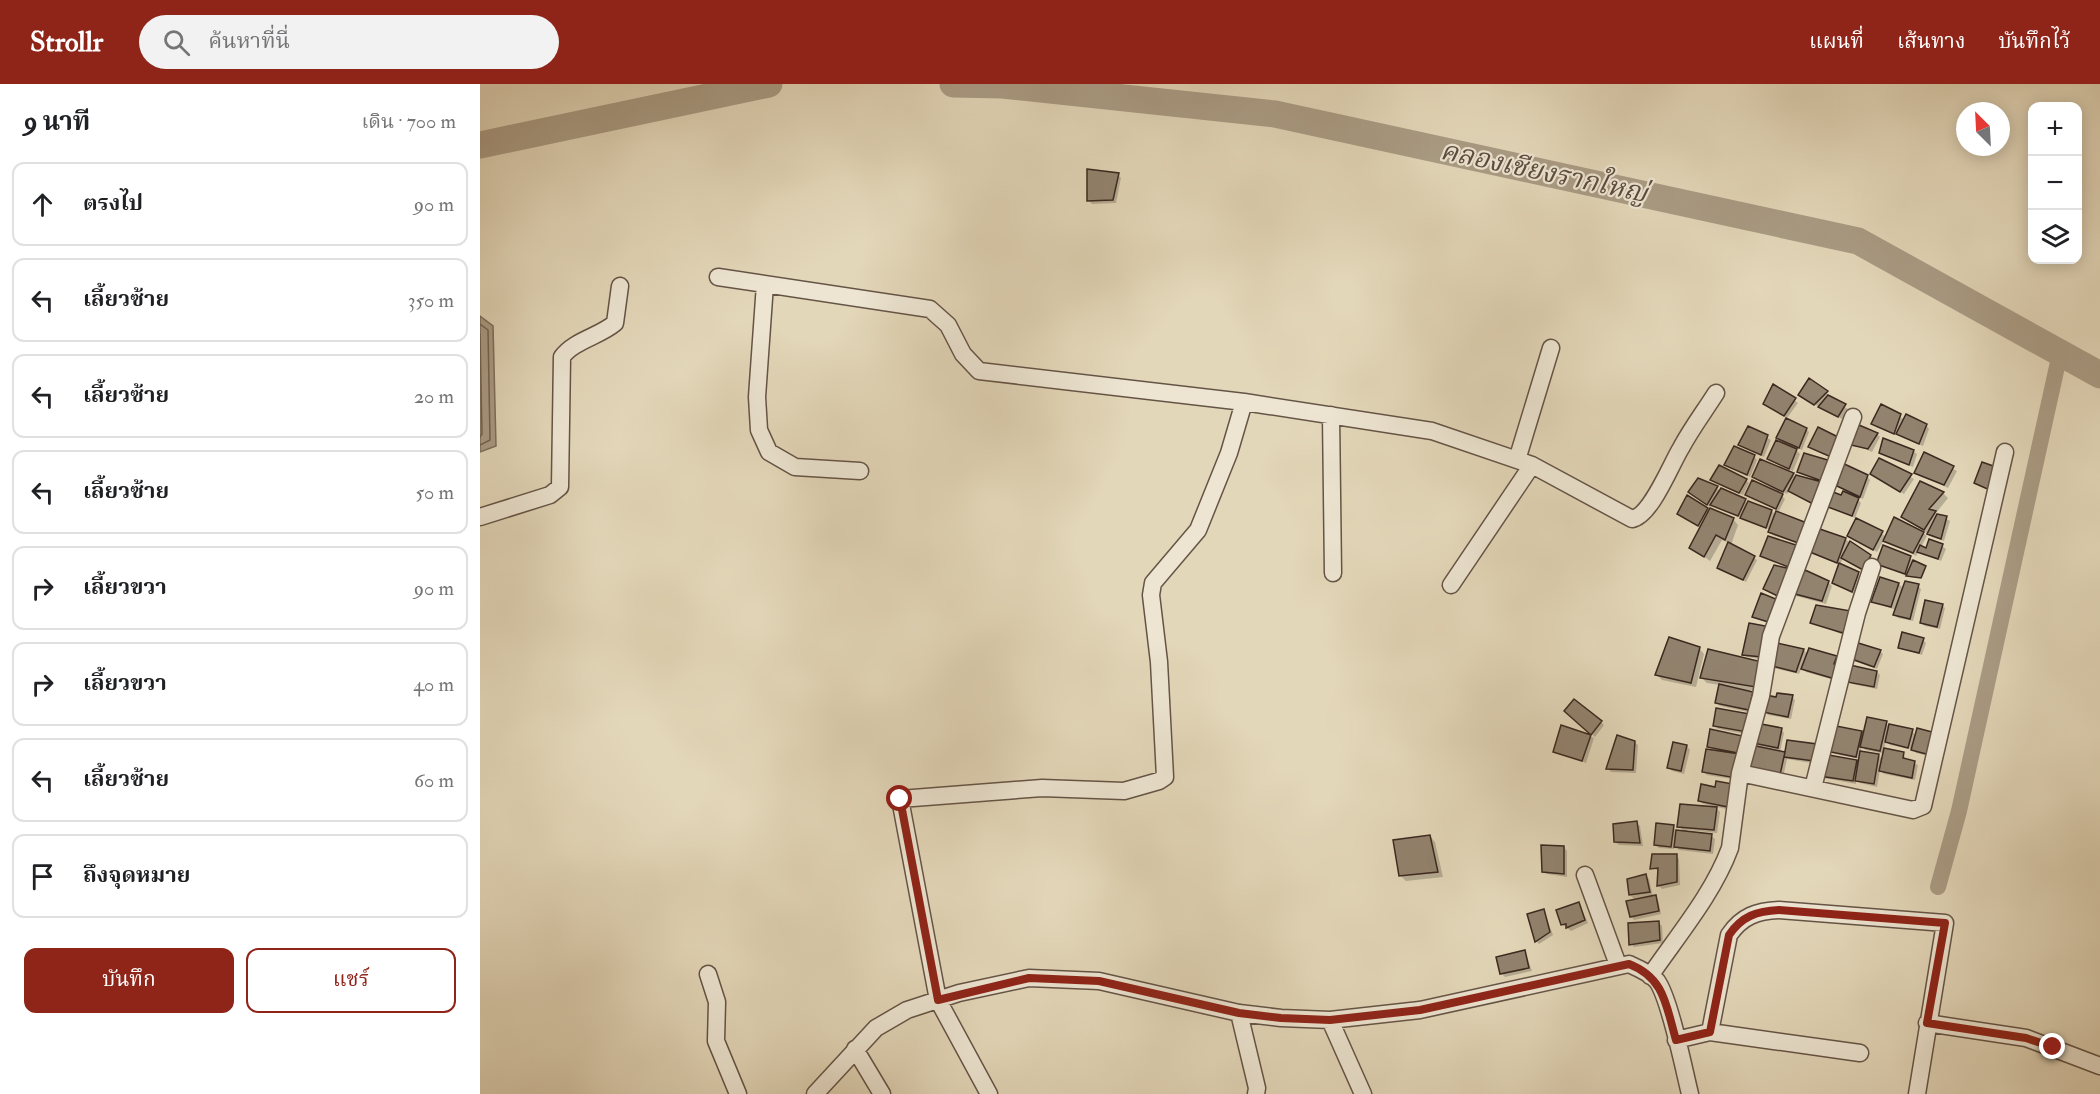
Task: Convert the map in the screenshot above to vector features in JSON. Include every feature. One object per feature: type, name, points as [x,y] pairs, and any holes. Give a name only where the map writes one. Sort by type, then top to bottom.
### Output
[{"type":"street","points":[[718,277],[930,309],[948,325],[963,354],[979,371],[1244,402],[1432,431],[1525,463],[1632,519],[1637,518],[1664,483],[1681,447],[1716,393]]},
{"type":"street","points":[[765,284],[757,397],[759,430],[769,453],[795,467],[860,471]]},
{"type":"street","points":[[480,517],[550,495],[560,487],[562,357],[573,347],[604,332],[615,323],[620,286]]},
{"type":"street","points":[[1451,585],[1525,463],[1551,348]]},
{"type":"street","points":[[989,1094],[938,1000],[900,799],[1042,788],[1124,791],[1159,781],[1165,777],[1159,662],[1151,595],[1153,583],[1198,530],[1229,453],[1244,402]]},
{"type":"street","points":[[1330,415],[1333,573]]},
{"type":"street","points":[[1650,976],[1713,884],[1731,848],[1740,773],[1761,696],[1772,636],[1853,417]]},
{"type":"street","points":[[1740,773],[1912,810],[1923,806],[2006,452]]},
{"type":"street","points":[[1814,788],[1857,614],[1872,567]]},
{"type":"street","points":[[1585,875],[1618,965]]},
{"type":"street","points":[[1710,1032],[1729,935],[1738,922],[1760,911],[1779,910],[1945,923],[1917,1094]]},
{"type":"street","points":[[815,1094],[876,1028],[907,1010],[938,1000],[1029,978],[1099,981],[1239,1013],[1330,1020],[1426,1009],[1629,964],[1656,981],[1662,993],[1690,1094]]},
{"type":"street","points":[[708,974],[717,1002],[716,1041],[738,1094]]},
{"type":"street","points":[[1239,1013],[1257,1088],[1256,1094]]},
{"type":"street","points":[[1330,1020],[1363,1094]]},
{"type":"street","points":[[1927,1023],[2026,1038],[2100,1066]]},
{"type":"street","points":[[1676,1040],[1710,1032],[1860,1053]]},
{"type":"street","points":[[855,1049],[882,1094]]},
{"type":"water","points":[[480,316],[493,326],[496,446],[480,452]]},
{"type":"building","points":[[1087,169],[1119,173],[1113,200],[1087,201]]},
{"type":"building","points":[[1809,378],[1828,391],[1814,405],[1798,395]]},
{"type":"building","points":[[1773,384],[1796,398],[1784,416],[1763,404]]},
{"type":"building","points":[[1828,395],[1846,404],[1838,417],[1818,407]]},
{"type":"building","points":[[1881,404],[1901,414],[1894,434],[1871,424]]},
{"type":"building","points":[[1906,414],[1927,424],[1919,444],[1896,434]]},
{"type":"building","points":[[1786,418],[1807,428],[1799,448],[1776,438]]},
{"type":"building","points":[[1859,425],[1878,433],[1868,449],[1851,445]]},
{"type":"building","points":[[1748,426],[1768,435],[1761,455],[1738,445]]},
{"type":"building","points":[[1818,427],[1838,437],[1831,457],[1808,447]]},
{"type":"building","points":[[1883,438],[1914,450],[1909,465],[1879,453]]},
{"type":"building","points":[[1776,440],[1797,449],[1789,469],[1767,459]]},
{"type":"building","points":[[1734,446],[1755,455],[1747,475],[1724,465]]},
{"type":"building","points":[[1924,452],[1954,466],[1944,485],[1914,473]]},
{"type":"building","points":[[1804,453],[1831,461],[1822,481],[1797,472]]},
{"type":"building","points":[[1879,458],[1912,474],[1900,492],[1870,474]]},
{"type":"building","points":[[1760,459],[1794,473],[1783,492],[1752,477]]},
{"type":"building","points":[[1840,462],[1868,475],[1860,497],[1837,486],[1838,482],[1833,479]]},
{"type":"building","points":[[1982,462],[1999,468],[1992,491],[1974,483]]},
{"type":"building","points":[[1719,465],[1747,479],[1739,493],[1710,480]]},
{"type":"building","points":[[1796,475],[1822,482],[1813,504],[1788,491]]},
{"type":"building","points":[[1698,478],[1718,486],[1707,505],[1688,492]]},
{"type":"building","points":[[1752,480],[1783,494],[1776,509],[1745,495]]},
{"type":"building","points":[[1920,481],[1944,492],[1929,509],[1936,511],[1924,530],[1901,517]]},
{"type":"building","points":[[1721,488],[1746,499],[1738,516],[1710,505]]},
{"type":"building","points":[[1843,491],[1859,498],[1852,516],[1828,507],[1833,492],[1841,495]]},
{"type":"building","points":[[1687,495],[1708,508],[1698,526],[1677,514]]},
{"type":"building","points":[[1748,501],[1772,510],[1766,528],[1740,518]]},
{"type":"building","points":[[1710,508],[1734,518],[1725,540],[1716,535],[1704,557],[1689,548]]},
{"type":"building","points":[[1776,511],[1807,523],[1801,544],[1768,532]]},
{"type":"building","points":[[1937,514],[1947,516],[1941,539],[1927,534]]},
{"type":"building","points":[[1894,517],[1924,532],[1913,553],[1883,541]]},
{"type":"building","points":[[1856,518],[1883,531],[1873,550],[1847,536]]},
{"type":"building","points":[[1814,527],[1846,538],[1837,563],[1805,550]]},
{"type":"building","points":[[1768,536],[1799,546],[1791,568],[1760,556]]},
{"type":"building","points":[[1929,539],[1943,544],[1938,559],[1917,552],[1920,545],[1926,548]]},
{"type":"building","points":[[1850,541],[1871,555],[1863,570],[1841,558]]},
{"type":"building","points":[[1728,542],[1755,556],[1743,580],[1717,568]]},
{"type":"building","points":[[1883,545],[1911,556],[1905,574],[1876,564]]},
{"type":"building","points":[[1913,560],[1926,566],[1921,578],[1906,576]]},
{"type":"building","points":[[1839,563],[1859,572],[1852,592],[1832,583]]},
{"type":"building","points":[[1774,565],[1795,570],[1784,599],[1763,589]]},
{"type":"building","points":[[1805,570],[1829,581],[1822,601],[1791,593]]},
{"type":"building","points":[[1880,577],[1899,583],[1891,607],[1871,602]]},
{"type":"building","points":[[1905,581],[1919,584],[1910,619],[1893,615]]},
{"type":"building","points":[[1761,593],[1783,602],[1775,624],[1752,617]]},
{"type":"building","points":[[1925,600],[1943,604],[1937,627],[1920,623]]},
{"type":"building","points":[[1816,605],[1851,611],[1843,633],[1810,623]]},
{"type":"building","points":[[1749,623],[1771,627],[1762,657],[1742,655]]},
{"type":"building","points":[[1902,632],[1924,638],[1919,653],[1898,648]]},
{"type":"building","points":[[1669,637],[1700,647],[1691,683],[1655,675]]},
{"type":"building","points":[[1772,642],[1804,649],[1796,672],[1768,665]]},
{"type":"building","points":[[1855,642],[1881,650],[1874,667],[1846,657]]},
{"type":"building","points":[[1809,648],[1837,656],[1834,664],[1840,667],[1835,679],[1801,669]]},
{"type":"building","points":[[1708,649],[1762,662],[1756,687],[1700,678]]},
{"type":"building","points":[[1850,665],[1877,671],[1874,687],[1847,682]]},
{"type":"building","points":[[1719,684],[1753,692],[1749,710],[1715,703]]},
{"type":"building","points":[[1777,693],[1793,695],[1788,717],[1763,712],[1766,695],[1776,697]]},
{"type":"building","points":[[1574,699],[1602,721],[1591,735],[1564,711]]},
{"type":"building","points":[[1716,708],[1750,714],[1747,732],[1713,726]]},
{"type":"building","points":[[1867,717],[1887,721],[1880,751],[1860,747]]},
{"type":"building","points":[[1756,723],[1782,728],[1778,748],[1753,743]]},
{"type":"building","points":[[1889,724],[1913,729],[1908,748],[1885,742]]},
{"type":"building","points":[[1561,725],[1591,735],[1582,761],[1553,752]]},
{"type":"building","points":[[1831,725],[1862,731],[1856,757],[1826,751]]},
{"type":"building","points":[[1917,728],[1936,733],[1930,755],[1911,750]]},
{"type":"building","points":[[1710,729],[1747,737],[1743,754],[1707,747]]},
{"type":"building","points":[[1617,735],[1635,741],[1633,770],[1606,769]]},
{"type":"building","points":[[1787,740],[1817,744],[1814,761],[1784,757]]},
{"type":"building","points":[[1673,742],[1687,745],[1681,771],[1667,768]]},
{"type":"building","points":[[1751,745],[1785,752],[1780,775],[1747,769]]},
{"type":"building","points":[[1884,748],[1904,752],[1903,758],[1915,761],[1912,778],[1879,771]]},
{"type":"building","points":[[1706,749],[1740,754],[1736,778],[1702,772]]},
{"type":"building","points":[[1860,751],[1879,754],[1874,784],[1855,781]]},
{"type":"building","points":[[1823,754],[1857,760],[1853,781],[1819,776]]},
{"type":"building","points":[[1716,781],[1733,784],[1728,807],[1698,801],[1701,784],[1715,787]]},
{"type":"building","points":[[1680,804],[1717,807],[1714,830],[1677,827]]},
{"type":"building","points":[[1637,821],[1640,843],[1614,842],[1613,824]]},
{"type":"building","points":[[1656,823],[1674,825],[1671,847],[1654,845]]},
{"type":"building","points":[[1676,830],[1712,834],[1710,851],[1674,847]]},
{"type":"building","points":[[1430,835],[1438,872],[1399,876],[1393,840]]},
{"type":"building","points":[[1541,845],[1564,846],[1564,874],[1542,872]]},
{"type":"building","points":[[1652,854],[1677,854],[1677,882],[1657,886],[1658,868],[1650,869]]},
{"type":"building","points":[[1646,874],[1650,892],[1629,895],[1627,879]]},
{"type":"building","points":[[1656,895],[1659,911],[1630,917],[1626,901]]},
{"type":"building","points":[[1579,902],[1585,920],[1566,928],[1566,924],[1561,925],[1556,910]]},
{"type":"building","points":[[1544,909],[1550,932],[1535,942],[1527,914]]},
{"type":"building","points":[[1659,921],[1660,940],[1629,945],[1628,923]]},
{"type":"building","points":[[1525,950],[1529,968],[1500,974],[1496,957]]},
{"type":"waterway","name":"คลองเชียงรากใหญ่","points":[[480,145],[769,84]]},
{"type":"waterway","name":"คลองเชียงรากใหญ่","points":[[953,84],[1002,85],[1275,114],[1858,241],[2100,375]]},
{"type":"waterway","points":[[1938,887],[1959,811],[2060,353]]},
{"type":"route","points":[[900,799],[938,1000],[959,993],[1029,978],[1099,981],[1178,1001],[1239,1013],[1330,1020],[1420,1010],[1629,964],[1641,969],[1656,981],[1662,993],[1676,1040],[1710,1032],[1729,935],[1738,922],[1760,911],[1779,910],[1945,923],[1927,1023],[2026,1038],[2053,1047]]}]
